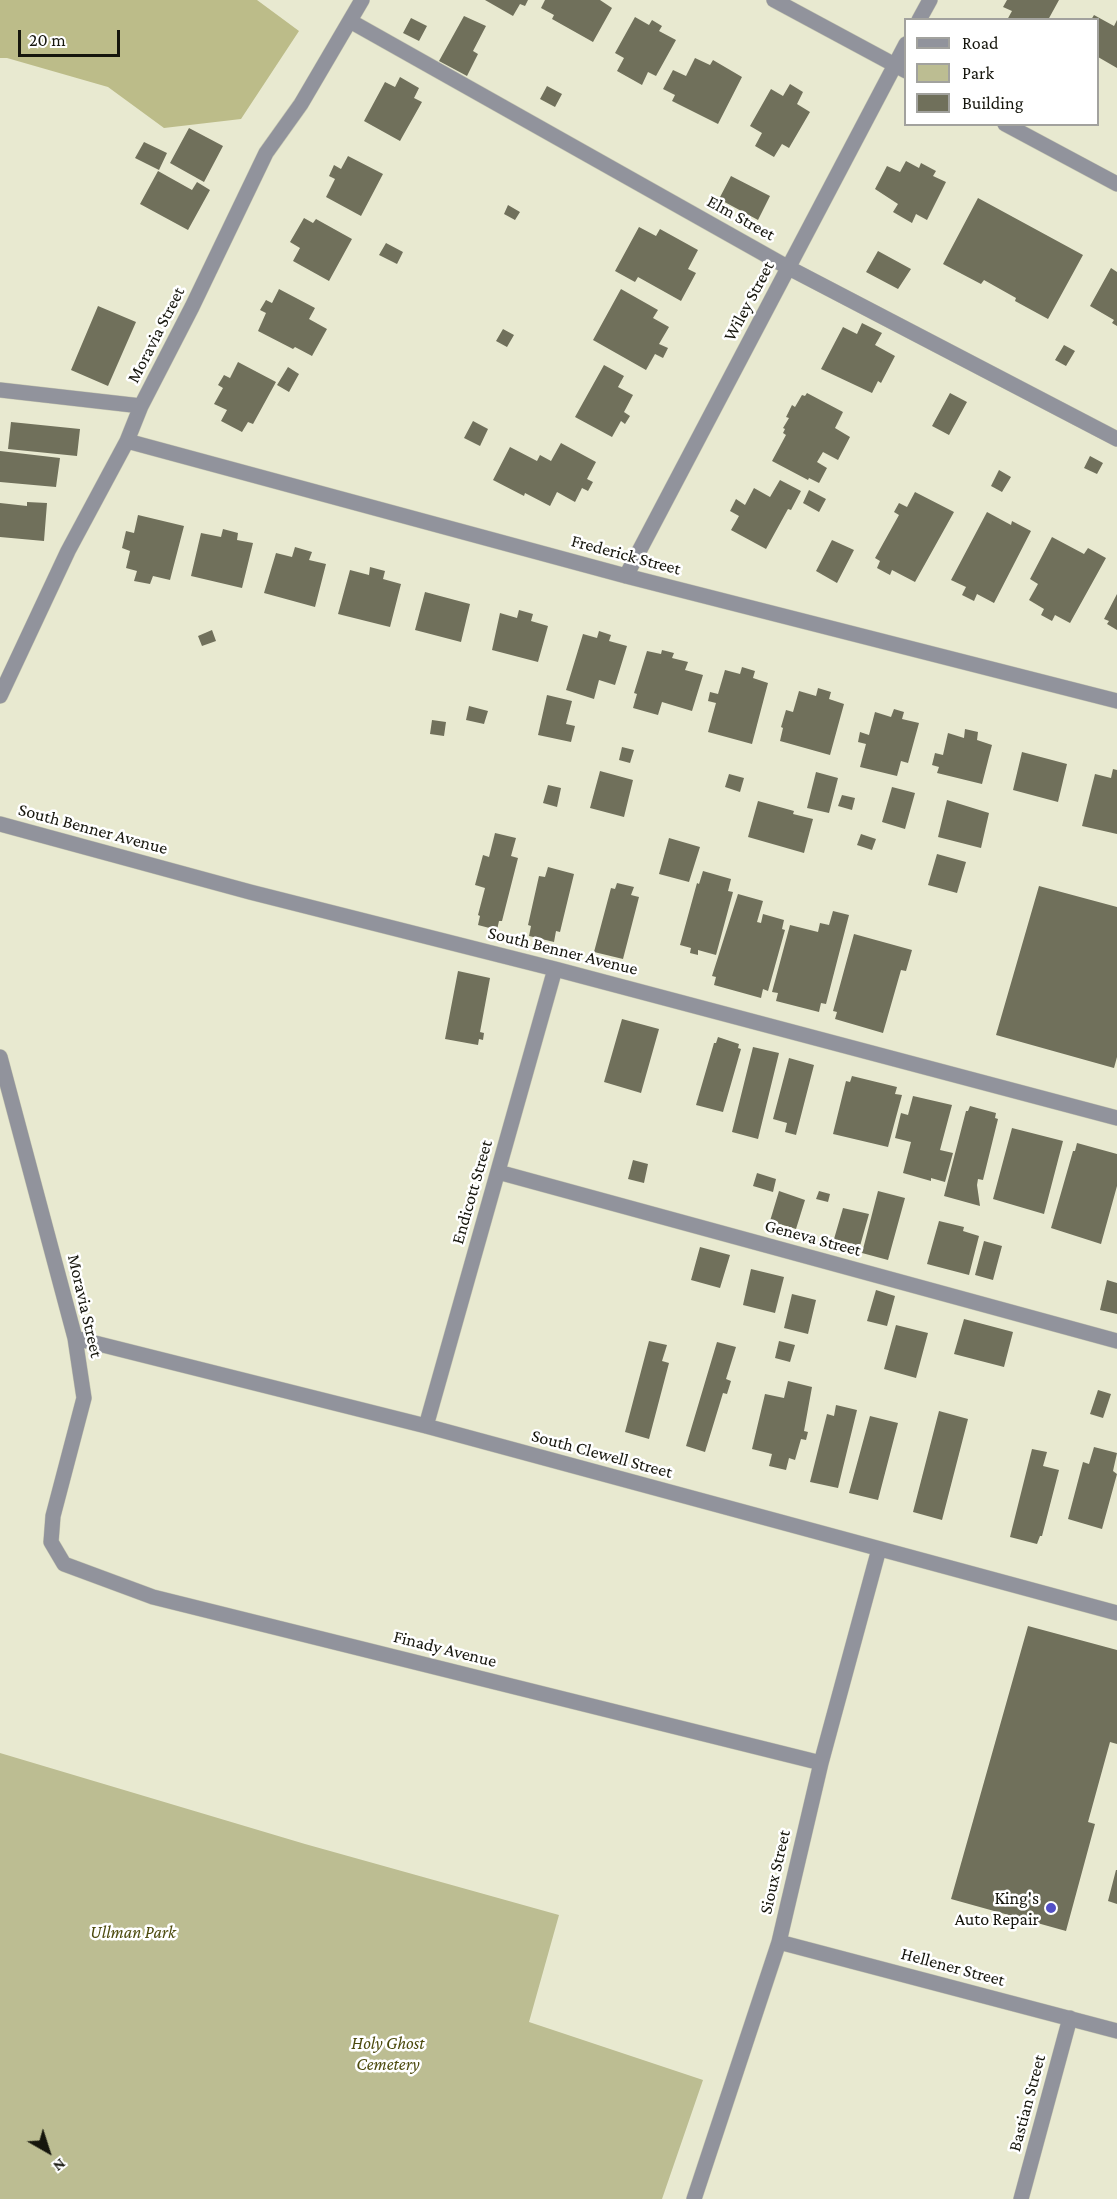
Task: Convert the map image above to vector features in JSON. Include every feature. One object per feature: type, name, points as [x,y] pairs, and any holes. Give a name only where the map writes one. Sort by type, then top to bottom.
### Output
[{"type":"street","name":"Moravia Street","points":[[0,696],[68,551],[127,441],[141,406],[192,307],[266,153],[301,104],[362,0]]},
{"type":"street","points":[[774,0],[900,68]]},
{"type":"street","points":[[920,18],[930,0]]},
{"type":"street","name":"Elm Street","points":[[350,21],[789,268],[1117,439]]},
{"type":"street","name":"Wiley Street","points":[[626,576],[789,268],[900,68],[904,52]]},
{"type":"street","points":[[1009,126],[1117,184]]},
{"type":"street","points":[[0,390],[141,406]]},
{"type":"street","name":"Frederick Street","points":[[127,441],[626,576],[1117,701]]},
{"type":"street","name":"South Benner Avenue","points":[[0,824],[250,892],[555,969],[1117,1118]]},
{"type":"street","name":"Endicott Street","points":[[426,1426],[555,969]]},
{"type":"street","name":"Moravia Street","points":[[0,1057],[75,1338],[84,1398],[53,1516],[51,1542],[64,1564]]},
{"type":"street","name":"Geneva Street","points":[[498,1172],[1117,1341]]},
{"type":"street","name":"South Clewell Street","points":[[75,1338],[426,1426],[1117,1613]]},
{"type":"street","name":"Sioux Street","points":[[694,2199],[779,1942],[821,1763],[879,1549]]},
{"type":"street","name":"Finady Avenue","points":[[64,1564],[153,1597],[821,1763]]},
{"type":"street","name":"Hellener Street","points":[[779,1942],[1117,2031]]},
{"type":"street","name":"Bastian Street","points":[[1021,2199],[1070,2018]]},
{"type":"green space","points":[[0,0],[257,0],[299,31],[241,119],[164,128],[108,87],[7,58],[0,58]]},
{"type":"green space","points":[[0,1753],[305,1844],[559,1915],[529,2022],[703,2080],[662,2199],[0,2199]]},
{"type":"building","points":[[485,0],[528,0],[525,6],[520,4],[513,16]]},
{"type":"building","points":[[545,0],[600,0],[612,8],[593,42],[552,19],[554,15],[541,8]]},
{"type":"building","points":[[1007,0],[1059,0],[1049,18],[1008,18],[1012,11],[1003,7]]},
{"type":"building","points":[[1094,15],[1114,26],[1117,20],[1117,68],[1099,58],[1099,18],[1092,18]]},
{"type":"building","points":[[464,16],[486,26],[473,51],[478,54],[467,76],[439,61]]},
{"type":"building","points":[[635,17],[649,25],[652,20],[662,26],[659,31],[676,40],[656,76],[648,72],[642,85],[617,71],[624,58],[615,53]]},
{"type":"building","points":[[411,18],[427,26],[419,41],[403,33]]},
{"type":"building","points":[[695,58],[710,65],[713,60],[742,77],[718,124],[672,101],[675,95],[663,89],[673,70],[686,76]]},
{"type":"building","points":[[400,77],[419,88],[414,98],[422,102],[400,141],[364,121],[385,82],[395,87]]},
{"type":"building","points":[[790,84],[803,92],[797,104],[810,112],[789,148],[782,144],[774,157],[755,146],[762,133],[750,126],[771,89],[783,96]]},
{"type":"building","points":[[547,86],[562,94],[555,107],[540,99]]},
{"type":"building","points":[[189,128],[223,146],[204,182],[170,163]]},
{"type":"building","points":[[144,142],[167,153],[159,170],[135,158]]},
{"type":"building","points":[[348,156],[383,174],[361,216],[326,197],[335,179],[329,176],[334,165],[341,169]]},
{"type":"building","points":[[906,161],[919,168],[921,163],[936,171],[933,176],[946,182],[927,220],[916,214],[912,223],[893,212],[898,204],[875,189],[887,166],[900,172]]},
{"type":"building","points":[[158,171],[192,190],[197,182],[210,190],[188,230],[140,204]]},
{"type":"building","points":[[731,176],[770,196],[758,220],[719,199]]},
{"type":"building","points":[[978,198],[1083,255],[1048,319],[1015,301],[1016,298],[984,280],[981,284],[943,264]]},
{"type":"building","points":[[508,205],[520,212],[515,220],[504,214]]},
{"type":"building","points":[[304,218],[313,223],[316,219],[352,239],[329,281],[293,261],[300,248],[290,242]]},
{"type":"building","points":[[639,227],[656,236],[660,229],[698,250],[688,269],[696,273],[681,301],[638,277],[635,282],[615,271]]},
{"type":"building","points":[[386,243],[403,252],[397,264],[379,255]]},
{"type":"building","points":[[878,251],[911,269],[898,289],[866,272]]},
{"type":"building","points":[[1111,268],[1117,272],[1117,326],[1112,323],[1114,320],[1090,306]]},
{"type":"building","points":[[279,289],[315,308],[309,319],[327,329],[312,356],[258,331],[266,313],[260,310],[266,300],[272,303]]},
{"type":"building","points":[[621,289],[658,310],[653,318],[669,327],[659,344],[668,348],[663,358],[655,354],[646,370],[593,340]]},
{"type":"building","points":[[98,306],[136,322],[108,386],[71,370]]},
{"type":"building","points":[[862,323],[882,333],[875,345],[895,356],[881,383],[878,381],[872,393],[821,369],[843,327],[857,334]]},
{"type":"building","points":[[503,329],[514,335],[507,347],[496,341]]},
{"type":"building","points":[[1064,345],[1075,351],[1066,366],[1055,360]]},
{"type":"building","points":[[238,362],[276,382],[253,424],[248,422],[242,432],[221,421],[227,410],[214,404],[223,388],[218,385],[224,375],[230,378]]},
{"type":"building","points":[[604,365],[624,376],[618,387],[633,395],[624,412],[630,416],[625,424],[621,421],[612,437],[575,417]]},
{"type":"building","points":[[288,367],[299,374],[289,392],[277,385]]},
{"type":"building","points":[[807,393],[843,412],[835,428],[850,437],[838,460],[823,452],[817,462],[827,468],[819,483],[809,478],[808,480],[772,461],[786,435],[783,433],[785,429],[783,428],[789,418],[786,417],[792,405],[795,407],[802,395],[805,396]]},
{"type":"building","points":[[950,393],[967,402],[949,435],[932,426]]},
{"type":"building","points":[[473,421],[488,429],[480,446],[464,438]]},
{"type":"building","points":[[11,422],[80,429],[77,456],[8,449]]},
{"type":"building","points":[[561,443],[596,462],[587,479],[593,482],[588,491],[582,488],[575,502],[557,492],[550,506],[493,480],[510,447],[537,461],[540,455],[551,461]]},
{"type":"building","points":[[0,451],[60,458],[56,487],[0,482]]},
{"type":"building","points":[[1090,456],[1103,463],[1097,474],[1084,468]]},
{"type":"building","points":[[999,470],[1011,477],[1002,492],[991,486]]},
{"type":"building","points":[[780,480],[801,491],[791,510],[788,509],[766,549],[731,530],[739,516],[730,511],[736,499],[745,505],[754,488],[770,497]]},
{"type":"building","points":[[809,490],[826,499],[819,512],[803,503]]},
{"type":"building","points":[[915,492],[954,512],[915,582],[892,570],[890,575],[877,568],[880,561],[875,558],[899,515],[894,512],[899,503],[907,507]]},
{"type":"building","points":[[27,502],[47,503],[44,541],[0,537],[0,503],[27,506]]},
{"type":"building","points":[[987,512],[1011,525],[1012,521],[1031,531],[994,603],[977,594],[974,601],[962,595],[966,587],[951,580]]},
{"type":"building","points":[[138,515],[184,526],[170,580],[153,576],[150,584],[134,581],[137,571],[126,568],[130,551],[122,548],[126,531],[134,533]]},
{"type":"building","points":[[223,529],[238,533],[237,540],[253,543],[242,588],[191,576],[201,533],[221,537]]},
{"type":"building","points":[[1052,537],[1084,554],[1088,548],[1106,558],[1070,623],[1055,615],[1052,621],[1041,615],[1044,609],[1029,600],[1038,584],[1030,579]]},
{"type":"building","points":[[832,540],[854,550],[837,583],[816,571]]},
{"type":"building","points":[[295,547],[312,552],[309,560],[326,564],[315,607],[264,593],[276,553],[292,557]]},
{"type":"building","points":[[370,567],[385,571],[383,579],[401,584],[390,627],[338,614],[350,570],[369,575]]},
{"type":"building","points":[[425,592],[470,604],[461,642],[415,630]]},
{"type":"building","points":[[1117,594],[1117,630],[1107,624],[1109,621],[1104,619]]},
{"type":"building","points":[[519,610],[533,614],[531,621],[548,626],[538,662],[492,650],[500,613],[517,618]]},
{"type":"building","points":[[212,630],[216,641],[202,646],[198,636]]},
{"type":"building","points":[[599,631],[611,635],[609,641],[627,646],[615,685],[599,680],[594,699],[566,690],[583,634],[597,638]]},
{"type":"building","points":[[662,650],[674,653],[672,658],[688,662],[685,670],[703,675],[692,711],[662,702],[658,715],[633,708],[637,694],[634,693],[647,651],[661,654]]},
{"type":"building","points":[[742,667],[755,671],[753,678],[768,683],[752,744],[708,732],[716,703],[708,701],[710,692],[718,694],[725,670],[740,674]]},
{"type":"building","points":[[818,688],[831,692],[829,699],[844,704],[830,755],[780,741],[786,710],[793,712],[799,691],[816,696]]},
{"type":"building","points":[[547,695],[572,701],[566,724],[575,726],[571,742],[538,735]]},
{"type":"building","points":[[469,706],[488,711],[484,724],[466,720]]},
{"type":"building","points":[[894,709],[904,712],[902,719],[919,723],[908,763],[901,761],[897,776],[860,767],[866,744],[858,742],[860,732],[869,735],[875,712],[891,717]]},
{"type":"building","points":[[432,720],[446,722],[444,736],[430,734]]},
{"type":"building","points":[[965,729],[978,732],[977,740],[992,745],[982,784],[937,773],[939,767],[932,765],[935,753],[943,755],[948,733],[964,738]]},
{"type":"building","points":[[622,747],[634,750],[630,763],[619,760]]},
{"type":"building","points":[[1022,752],[1067,764],[1058,802],[1013,790]]},
{"type":"building","points":[[1113,769],[1117,770],[1117,834],[1082,826],[1095,774],[1111,778]]},
{"type":"building","points":[[600,771],[633,780],[624,817],[590,808]]},
{"type":"building","points":[[816,772],[838,778],[829,813],[807,808]]},
{"type":"building","points":[[729,774],[744,778],[740,792],[725,787]]},
{"type":"building","points":[[548,785],[561,788],[557,807],[543,803]]},
{"type":"building","points":[[892,787],[915,793],[905,829],[882,822]]},
{"type":"building","points":[[842,795],[855,798],[852,810],[838,806]]},
{"type":"building","points":[[947,800],[989,813],[981,848],[938,837]]},
{"type":"building","points":[[758,801],[813,819],[804,853],[748,837]]},
{"type":"building","points":[[495,833],[516,838],[511,856],[518,858],[502,921],[499,921],[497,930],[478,925],[480,916],[478,915],[485,888],[475,885],[483,855],[489,857]]},
{"type":"building","points":[[861,834],[876,839],[872,850],[857,845]]},
{"type":"building","points":[[669,838],[700,847],[689,882],[659,874]]},
{"type":"building","points":[[937,854],[966,862],[957,893],[928,885]]},
{"type":"building","points":[[548,867],[574,874],[560,932],[556,931],[554,942],[529,936],[531,926],[528,925],[539,876],[545,877]]},
{"type":"building","points":[[703,871],[731,879],[728,891],[733,892],[716,955],[698,950],[698,955],[690,953],[691,948],[680,945],[697,883],[699,884]]},
{"type":"building","points":[[617,883],[634,887],[631,895],[639,897],[623,959],[594,952],[611,888],[615,889]]},
{"type":"building","points":[[1039,886],[1117,907],[1117,1057],[1114,1068],[996,1035]]},
{"type":"building","points":[[738,894],[763,901],[757,922],[761,923],[763,914],[784,920],[782,929],[785,930],[768,991],[763,989],[761,998],[714,985],[716,977],[712,976]]},
{"type":"building","points":[[833,911],[849,915],[826,1004],[821,1003],[819,1012],[776,1001],[778,993],[772,992],[790,925],[818,932],[820,923],[829,925]]},
{"type":"building","points":[[854,934],[912,950],[906,971],[901,970],[883,1033],[835,1019],[837,1012],[833,1011]]},
{"type":"building","points":[[458,971],[490,978],[480,1032],[484,1033],[483,1040],[479,1039],[478,1045],[445,1039]]},
{"type":"building","points":[[622,1019],[659,1029],[641,1093],[604,1082]]},
{"type":"building","points":[[718,1037],[739,1044],[738,1048],[741,1049],[723,1112],[696,1105],[714,1043]]},
{"type":"building","points":[[753,1047],[779,1053],[758,1139],[732,1132]]},
{"type":"building","points":[[789,1058],[814,1065],[796,1135],[785,1132],[787,1123],[773,1119]]},
{"type":"building","points":[[852,1076],[897,1087],[895,1094],[902,1095],[888,1147],[833,1134],[846,1081],[850,1082]]},
{"type":"building","points":[[913,1096],[952,1105],[940,1150],[953,1153],[945,1182],[931,1178],[931,1181],[903,1173],[911,1142],[895,1138],[901,1113],[908,1115]]},
{"type":"building","points":[[970,1106],[996,1113],[995,1118],[998,1119],[983,1180],[978,1179],[980,1206],[944,1196],[966,1111]]},
{"type":"building","points":[[1012,1128],[1063,1141],[1044,1214],[993,1199]]},
{"type":"building","points":[[1077,1143],[1117,1154],[1117,1186],[1101,1244],[1051,1228]]},
{"type":"building","points":[[633,1160],[648,1164],[644,1183],[628,1179]]},
{"type":"building","points":[[757,1173],[776,1179],[773,1192],[753,1186]]},
{"type":"building","points":[[779,1191],[805,1200],[796,1229],[770,1221]]},
{"type":"building","points":[[819,1191],[830,1194],[828,1202],[816,1199]]},
{"type":"building","points":[[878,1191],[905,1198],[888,1260],[862,1253]]},
{"type":"building","points":[[843,1208],[869,1214],[860,1246],[834,1239]]},
{"type":"building","points":[[939,1221],[964,1227],[963,1231],[979,1236],[969,1275],[927,1264]]},
{"type":"building","points":[[984,1241],[1002,1246],[993,1280],[975,1275]]},
{"type":"building","points":[[700,1247],[730,1255],[720,1288],[691,1280]]},
{"type":"building","points":[[751,1269],[784,1277],[775,1313],[743,1305]]},
{"type":"building","points":[[1107,1280],[1117,1283],[1117,1314],[1100,1310]]},
{"type":"building","points":[[876,1290],[895,1296],[887,1326],[867,1321]]},
{"type":"building","points":[[792,1294],[816,1300],[808,1334],[784,1328]]},
{"type":"building","points":[[964,1319],[1013,1332],[1004,1367],[954,1354]]},
{"type":"building","points":[[896,1325],[928,1333],[916,1378],[884,1369]]},
{"type":"building","points":[[649,1341],[667,1345],[662,1361],[669,1363],[649,1439],[625,1432]]},
{"type":"building","points":[[779,1341],[795,1345],[790,1362],[775,1358]]},
{"type":"building","points":[[717,1342],[736,1347],[726,1379],[731,1381],[727,1394],[723,1393],[705,1452],[686,1446]]},
{"type":"building","points":[[788,1381],[812,1387],[804,1431],[808,1432],[806,1440],[801,1439],[795,1460],[789,1458],[786,1470],[769,1466],[772,1454],[752,1449],[765,1394],[784,1398]]},
{"type":"building","points":[[1098,1390],[1111,1394],[1103,1418],[1090,1414]]},
{"type":"building","points":[[836,1405],[857,1410],[838,1488],[810,1482],[827,1414],[834,1416]]},
{"type":"building","points":[[939,1411],[968,1419],[942,1520],[913,1512]]},
{"type":"building","points":[[870,1416],[898,1423],[878,1500],[849,1493]]},
{"type":"building","points":[[1094,1447],[1117,1453],[1113,1471],[1117,1474],[1102,1529],[1068,1519],[1083,1462],[1089,1464]]},
{"type":"building","points":[[1032,1449],[1047,1452],[1043,1466],[1059,1470],[1042,1536],[1037,1544],[1010,1537]]},
{"type":"building","points":[[1028,1626],[1117,1650],[1117,1744],[1110,1742],[1088,1822],[1095,1824],[1066,1931],[951,1899]]},
{"type":"building","points":[[1117,1870],[1117,1904],[1108,1901]]},
{"type":"place","name":"King's Auto Repair","points":[[1051,1908]]},
{"type":"park label","name":"Ullman Park","points":[[133,1932]]},
{"type":"park label","name":"Holy Ghost Cemetery","points":[[388,2053]]}]
